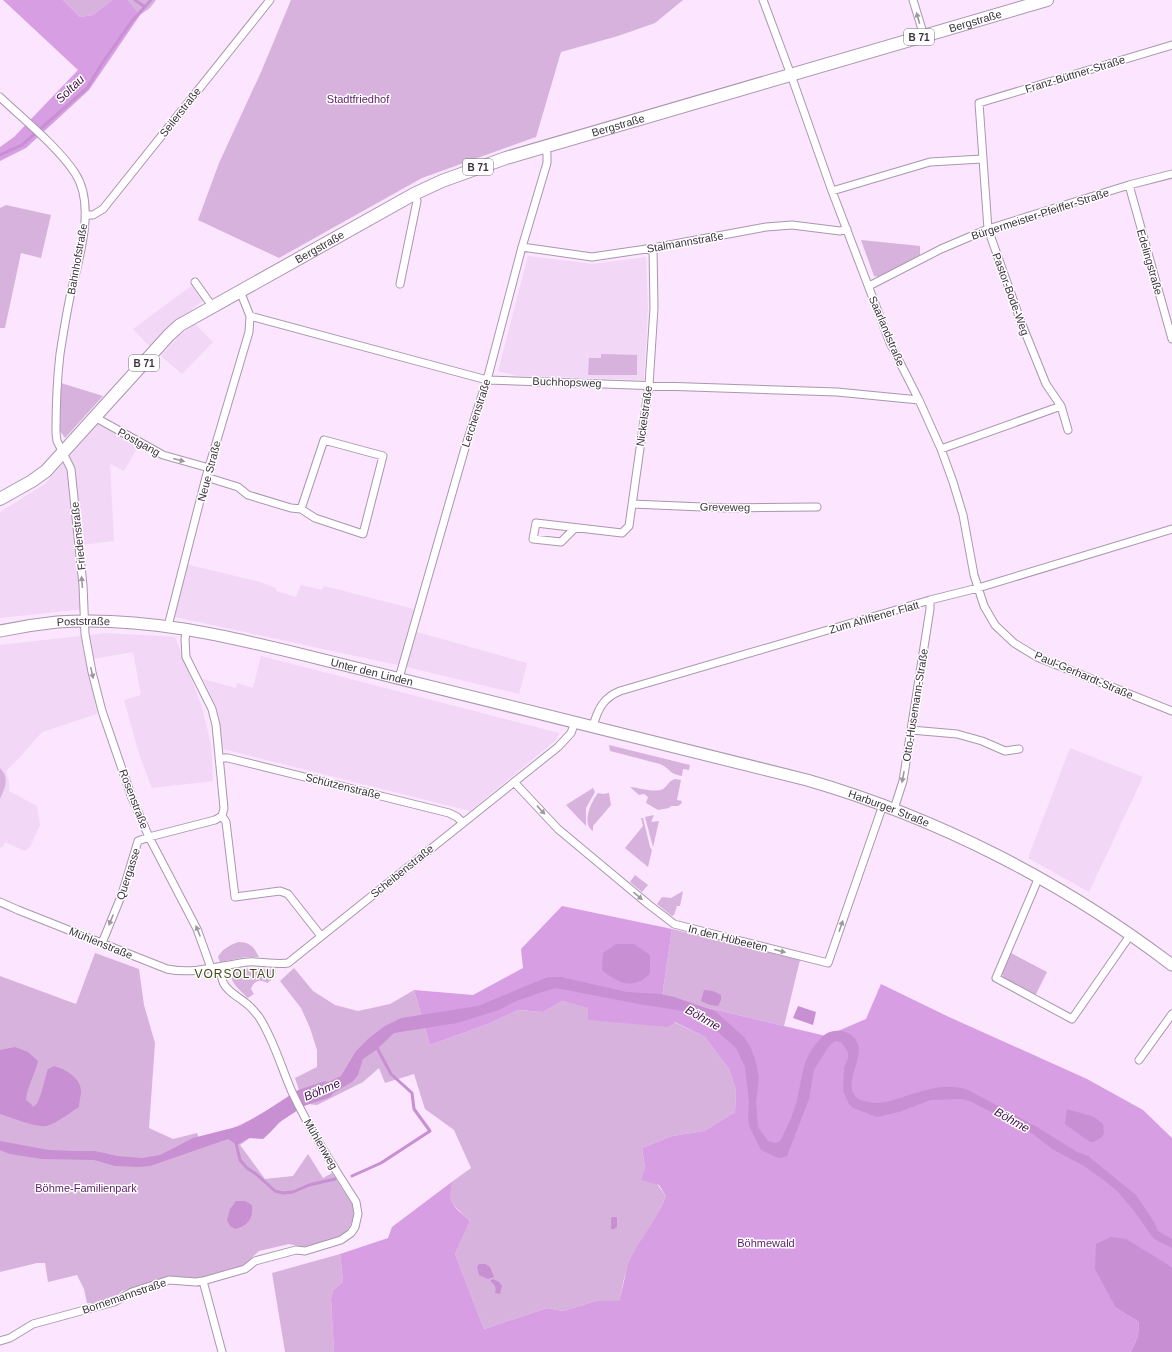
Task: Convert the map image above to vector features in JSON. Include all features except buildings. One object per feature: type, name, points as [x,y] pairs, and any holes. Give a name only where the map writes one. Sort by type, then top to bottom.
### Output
[{"type":"main road","name":"Bergstraße","points":[[63,452],[169,335],[180,325],[414,194],[489,163],[1048,0]]},
{"type":"main road","name":"B 71","points":[[0,499],[40,476],[63,452]]},
{"type":"main road","name":"Poststraße","points":[[0,631],[56,622],[84,621],[168,626]]},
{"type":"main road","name":"Unter den Linden","points":[[168,626],[232,638],[575,722]]},
{"type":"main road","name":"Harburger Straße","points":[[575,722],[800,778],[883,805],[975,845],[1039,877],[1131,934],[1172,965]]},
{"type":"street","name":"Seilerstraße","points":[[85,215],[93,215],[103,209],[270,0]]},
{"type":"street","name":"Saarlandstraße","points":[[763,0],[832,191],[890,344],[919,400],[941,449],[953,482],[962,515],[978,588]]},
{"type":"street","points":[[913,0],[924,36]]},
{"type":"street","name":"Franz-Büttner-Straße","points":[[979,103],[1172,45]]},
{"type":"street","name":"Bahnhofstraße","points":[[0,97],[63,158],[75,173],[83,192],[85,215],[81,245],[67,312],[60,356],[56,433],[57,441],[63,452]]},
{"type":"street","name":"Pastor-Bode-Weg","points":[[979,103],[988,229],[1021,322],[1046,384],[1061,406],[1068,430]]},
{"type":"street","name":"Lerchenstraße","points":[[399,678],[465,448],[487,380],[522,247],[547,163],[545,147]]},
{"type":"street","points":[[832,191],[930,162],[982,159]]},
{"type":"street","name":"Bürgermeister-Pfeiffer-Straße","points":[[868,286],[941,249],[988,229],[1129,185],[1172,174]]},
{"type":"street","name":"Edelingstraße","points":[[1129,185],[1172,339]]},
{"type":"street","points":[[400,284],[417,201],[414,194]]},
{"type":"street","name":"Stalmannstraße","points":[[522,247],[592,257],[653,248],[766,227],[792,225],[840,231],[847,229]]},
{"type":"street","name":"Nickelstraße","points":[[575,528],[561,542],[533,539],[536,523],[622,534],[628,526],[649,385],[654,308],[653,248]]},
{"type":"street","points":[[195,282],[212,306]]},
{"type":"street","points":[[240,291],[250,316]]},
{"type":"street","name":"Buchhopsweg","points":[[250,316],[487,380],[837,392],[919,400]]},
{"type":"street","name":"Neue Straße","points":[[168,626],[206,477],[248,332],[250,316]]},
{"type":"street","points":[[941,449],[1061,406]]},
{"type":"street","name":"Postgang","points":[[96,416],[100,420],[164,456],[209,468]]},
{"type":"street","points":[[206,477],[238,487],[248,495],[291,508],[301,509],[315,518],[363,534],[383,456],[324,440],[301,509]]},
{"type":"street","name":"Friedenstraße","points":[[63,452],[71,469],[83,585],[84,621]]},
{"type":"street","name":"Greveweg","points":[[632,504],[726,508],[817,507]]},
{"type":"street","name":"Zum Ahlftener Flatt","points":[[593,726],[600,707],[606,699],[612,694],[620,691],[930,600],[978,588],[1172,529]]},
{"type":"street","name":"Paul-Gerhardt-Straße","points":[[978,588],[984,606],[995,625],[1014,643],[1037,657],[1172,712]]},
{"type":"street","name":"Otto-Husemann-Straße","points":[[894,810],[903,781],[930,609],[930,600]]},
{"type":"street","name":"Rosenstraße","points":[[84,621],[92,672],[102,711],[132,798],[149,837],[197,929],[208,969]]},
{"type":"street","points":[[187,629],[185,639],[186,657],[212,709],[216,725],[224,808],[222,816],[226,822],[235,897],[280,891],[288,894],[321,936]]},
{"type":"street","name":"Scheibenstraße","points":[[208,969],[253,962],[273,964],[288,963],[565,740],[571,733],[575,722]]},
{"type":"street","points":[[911,730],[957,734],[982,741],[1005,751],[1019,749]]},
{"type":"street","name":"Schützenstraße","points":[[219,758],[228,758],[449,813],[457,817],[463,823]]},
{"type":"street","name":"In den Hübeeten","points":[[514,782],[558,829],[674,924],[828,963],[883,805]]},
{"type":"street","name":"Quergasse","points":[[102,943],[122,894],[138,841],[215,820],[222,816]]},
{"type":"street","points":[[1039,877],[996,978],[1072,1019],[1131,934]]},
{"type":"street","name":"Mühlenstraße","points":[[0,902],[167,969],[184,971],[208,969]]},
{"type":"street","name":"Mühlenweg","points":[[220,967],[222,979],[227,989],[246,1003],[260,1020],[274,1046],[283,1072],[293,1094],[324,1152],[356,1202],[358,1214],[355,1228],[342,1240]]},
{"type":"street","points":[[1139,1060],[1172,1014]]},
{"type":"street","name":"Bornemannstraße","points":[[0,1341],[10,1338],[32,1324],[114,1302],[132,1292],[169,1280],[203,1282],[245,1269],[255,1261],[296,1250],[305,1251],[342,1240]]},
{"type":"street","points":[[203,1282],[222,1352]]},
{"type":"shaded area","points":[[528,256],[593,264],[646,257],[648,308],[644,380],[518,376],[498,371]]},
{"type":"shaded area","points":[[194,284],[204,300],[177,321],[149,346],[133,329]]},
{"type":"shaded area","points":[[195,324],[213,342],[182,374],[161,356],[179,336]]},
{"type":"shaded area","points":[[99,423],[139,445],[124,471],[110,464],[114,541],[81,545],[84,609],[0,618],[0,512],[45,484]]},
{"type":"shaded area","points":[[185,564],[260,582],[276,588],[276,591],[296,597],[301,585],[322,590],[324,586],[414,609],[410,630],[527,663],[519,694],[411,668],[171,616]]},
{"type":"shaded area","points":[[107,633],[175,637],[201,704],[211,744],[213,781],[152,788],[140,757],[124,700],[141,695],[133,652],[88,660],[97,714],[42,732],[6,771],[9,782],[9,791],[37,806],[40,825],[30,847],[25,851],[5,842],[2,848],[0,847],[0,645]]},
{"type":"shaded area","points":[[261,656],[559,733],[556,740],[470,811],[223,749],[217,708],[203,679],[236,688],[237,683],[253,688]]},
{"type":"shaded area","points":[[1070,748],[1143,777],[1089,892],[1028,858]]},
{"type":"green space","points":[[3,0],[63,0],[80,17],[93,15],[112,0],[128,0],[140,15],[89,90],[26,148],[0,161],[0,147],[14,137],[78,70]]},
{"type":"green space","points":[[63,0],[112,0],[93,15],[80,17]]},
{"type":"green space","points":[[128,0],[156,0],[150,8],[140,15]]},
{"type":"green space","name":"Stadtfriedhof","points":[[291,0],[683,0],[655,23],[618,36],[561,52],[536,137],[422,178],[279,258],[198,220],[219,163],[261,72]]},
{"type":"green space","points":[[6,205],[51,215],[41,258],[21,253],[5,328],[0,328],[0,208]]},
{"type":"green space","points":[[861,240],[920,246],[920,255],[879,277],[874,276]]},
{"type":"green space","points":[[601,354],[637,355],[637,375],[588,375],[589,358],[601,358]]},
{"type":"green space","points":[[61,383],[103,396],[65,438],[60,431]]},
{"type":"green space","points":[[609,745],[690,765],[689,770],[683,769],[682,776],[678,775],[672,773],[660,764],[610,751]]},
{"type":"green space","points":[[0,768],[5,776],[6,783],[0,799]]},
{"type":"green space","points":[[675,779],[681,780],[677,800],[682,801],[681,804],[658,810],[646,803],[648,797],[644,794],[639,795],[630,787],[659,790],[663,789]]},
{"type":"green space","points":[[593,788],[595,792],[586,808],[586,826],[566,805]]},
{"type":"green space","points":[[598,793],[609,793],[611,805],[593,826],[593,831],[589,827],[587,818],[590,807]]},
{"type":"green space","points":[[654,815],[651,822],[659,821],[653,847],[645,817]]},
{"type":"green space","points":[[641,818],[643,818],[652,850],[648,867],[625,848],[643,826]]},
{"type":"green space","points":[[635,875],[648,885],[642,892],[630,882]]},
{"type":"green space","points":[[683,891],[680,906],[677,906],[674,915],[672,916],[657,904],[662,897],[671,898]]},
{"type":"green space","name":"Böhmewald","points":[[562,906],[672,929],[662,997],[826,1036],[866,1019],[881,984],[949,1017],[1087,1079],[1143,1110],[1172,1138],[1172,1267],[1164,1263],[1116,1308],[1139,1322],[1138,1336],[1131,1352],[334,1352],[331,1299],[333,1290],[343,1282],[340,1254],[388,1238],[392,1227],[453,1181],[450,1195],[452,1204],[470,1221],[455,1254],[484,1329],[547,1308],[563,1311],[596,1301],[619,1301],[630,1261],[636,1248],[659,1212],[666,1196],[659,1185],[641,1180],[645,1168],[642,1148],[672,1136],[704,1131],[735,1112],[736,1090],[729,1069],[705,1037],[675,1022],[668,1027],[588,1020],[588,1008],[562,1001],[543,1012],[518,1010],[488,1024],[430,1045],[414,990],[473,995],[523,968],[521,949]],"holes":[[[1079,1133],[1104,1134],[1091,1143]]]},
{"type":"green space","points":[[672,929],[800,960],[784,1026],[662,997]]},
{"type":"green space","points":[[238,942],[249,944],[259,957],[246,957],[220,962],[218,957],[222,952],[229,946]]},
{"type":"green space","name":"Böhme-Familienpark","points":[[95,953],[139,969],[144,1005],[155,1043],[149,1128],[173,1139],[197,1133],[201,1143],[276,1108],[299,1090],[295,1078],[317,1067],[317,1050],[310,1028],[301,1008],[280,981],[294,968],[313,991],[335,1005],[358,1011],[390,1004],[414,990],[430,1045],[488,1024],[518,1010],[543,1012],[562,1001],[589,1008],[588,1020],[674,1022],[705,1037],[729,1069],[736,1090],[735,1112],[704,1131],[672,1136],[642,1148],[645,1168],[666,1196],[657,1216],[626,1273],[619,1301],[596,1301],[563,1311],[547,1308],[484,1329],[455,1254],[470,1221],[451,1203],[449,1192],[453,1181],[471,1168],[454,1130],[425,1109],[414,1074],[385,1083],[379,1068],[363,1082],[317,1105],[308,1104],[272,1122],[240,1145],[265,1179],[293,1176],[308,1154],[323,1178],[332,1173],[354,1207],[350,1227],[344,1234],[336,1238],[304,1247],[289,1244],[259,1251],[244,1265],[196,1279],[173,1276],[122,1291],[115,1297],[94,1303],[87,1303],[84,1289],[77,1275],[48,1282],[45,1263],[37,1263],[0,1272],[0,976],[76,1004]]},
{"type":"green space","points":[[1011,953],[1047,972],[1035,996],[1005,980],[1002,974]]},
{"type":"green space","points":[[257,968],[276,970],[274,978],[267,983],[262,981],[256,982],[251,989],[254,994],[248,998],[234,983],[231,973],[243,969]]},
{"type":"green space","points":[[340,1254],[343,1282],[333,1290],[331,1299],[334,1352],[285,1352],[272,1273]]},
{"type":"water","points":[[616,944],[634,944],[650,955],[650,973],[644,979],[630,984],[620,982],[602,970],[603,953]]},
{"type":"water","points":[[548,977],[561,977],[627,992],[661,994],[715,1011],[744,1037],[751,1048],[759,1077],[756,1102],[758,1127],[768,1141],[775,1143],[780,1141],[791,1118],[797,1101],[805,1064],[815,1044],[822,1037],[833,1031],[848,1033],[854,1037],[859,1047],[852,1079],[853,1092],[857,1097],[864,1101],[878,1103],[891,1101],[934,1088],[951,1087],[968,1090],[1037,1127],[1077,1152],[1088,1156],[1136,1195],[1154,1222],[1158,1231],[1172,1239],[1172,1248],[1154,1239],[1118,1192],[1105,1181],[1084,1166],[1052,1149],[1033,1134],[970,1101],[961,1099],[931,1100],[899,1112],[877,1117],[853,1108],[849,1104],[843,1091],[844,1068],[848,1058],[848,1052],[841,1042],[835,1041],[829,1046],[814,1070],[809,1099],[787,1156],[781,1158],[776,1157],[761,1150],[750,1128],[748,1120],[749,1102],[745,1067],[736,1048],[710,1025],[683,1011],[556,988],[516,1001],[499,1010],[457,1023],[394,1033],[376,1050],[363,1059],[358,1075],[352,1082],[330,1095],[307,1102],[301,1093],[316,1088],[341,1076],[356,1051],[369,1038],[385,1026],[401,1018],[478,1006]]},
{"type":"water","points":[[704,990],[713,991],[721,995],[721,1000],[718,1006],[710,1005],[701,1001]]},
{"type":"water","points":[[798,1006],[816,1012],[813,1025],[793,1018]]},
{"type":"water","points":[[15,1047],[28,1052],[38,1061],[26,1100],[33,1107],[36,1105],[40,1096],[48,1069],[54,1066],[63,1069],[72,1075],[78,1082],[81,1091],[79,1107],[58,1121],[46,1126],[30,1124],[0,1114],[0,1050]]},
{"type":"water","points":[[283,1101],[291,1112],[283,1118],[263,1139],[249,1138],[237,1145],[228,1139],[150,1166],[115,1166],[94,1160],[42,1159],[10,1154],[0,1150],[0,1141],[49,1150],[95,1151],[117,1156],[142,1158],[160,1155],[193,1138],[240,1126]]},
{"type":"water","points":[[1067,1109],[1094,1117],[1103,1124],[1104,1134],[1101,1138],[1091,1143],[1065,1124]]},
{"type":"water","points":[[236,1201],[245,1201],[252,1205],[252,1214],[247,1224],[235,1229],[230,1226],[227,1220],[230,1209]]},
{"type":"water","points":[[612,1217],[617,1218],[617,1227],[614,1229],[611,1229]]},
{"type":"water","points":[[1111,1237],[1126,1239],[1172,1267],[1172,1352],[1131,1352],[1138,1336],[1139,1322],[1116,1308],[1095,1269],[1096,1244]]},
{"type":"water","points":[[479,1264],[485,1264],[490,1267],[494,1277],[488,1279],[479,1275],[477,1267]]},
{"type":"water","points":[[493,1279],[499,1282],[502,1286],[500,1294],[495,1293],[495,1286],[490,1281]]},
{"type":"waterway","points":[[135,0],[145,7]]},
{"type":"waterway","name":"Soltau","points":[[0,155],[22,145],[87,88],[103,62],[132,21],[151,0]]},
{"type":"waterway","points":[[352,1176],[381,1163],[430,1131],[414,1109],[412,1093],[391,1074],[376,1046]]},
{"type":"waterway","name":"Böhme","points":[[269,1119],[301,1098],[325,1090]]},
{"type":"waterway","points":[[236,1143],[240,1160],[247,1168],[275,1191],[283,1193],[293,1192],[309,1185],[335,1179]]},
{"type":"district","name":"VORSOLTAU","points":[[235,974]]}]
